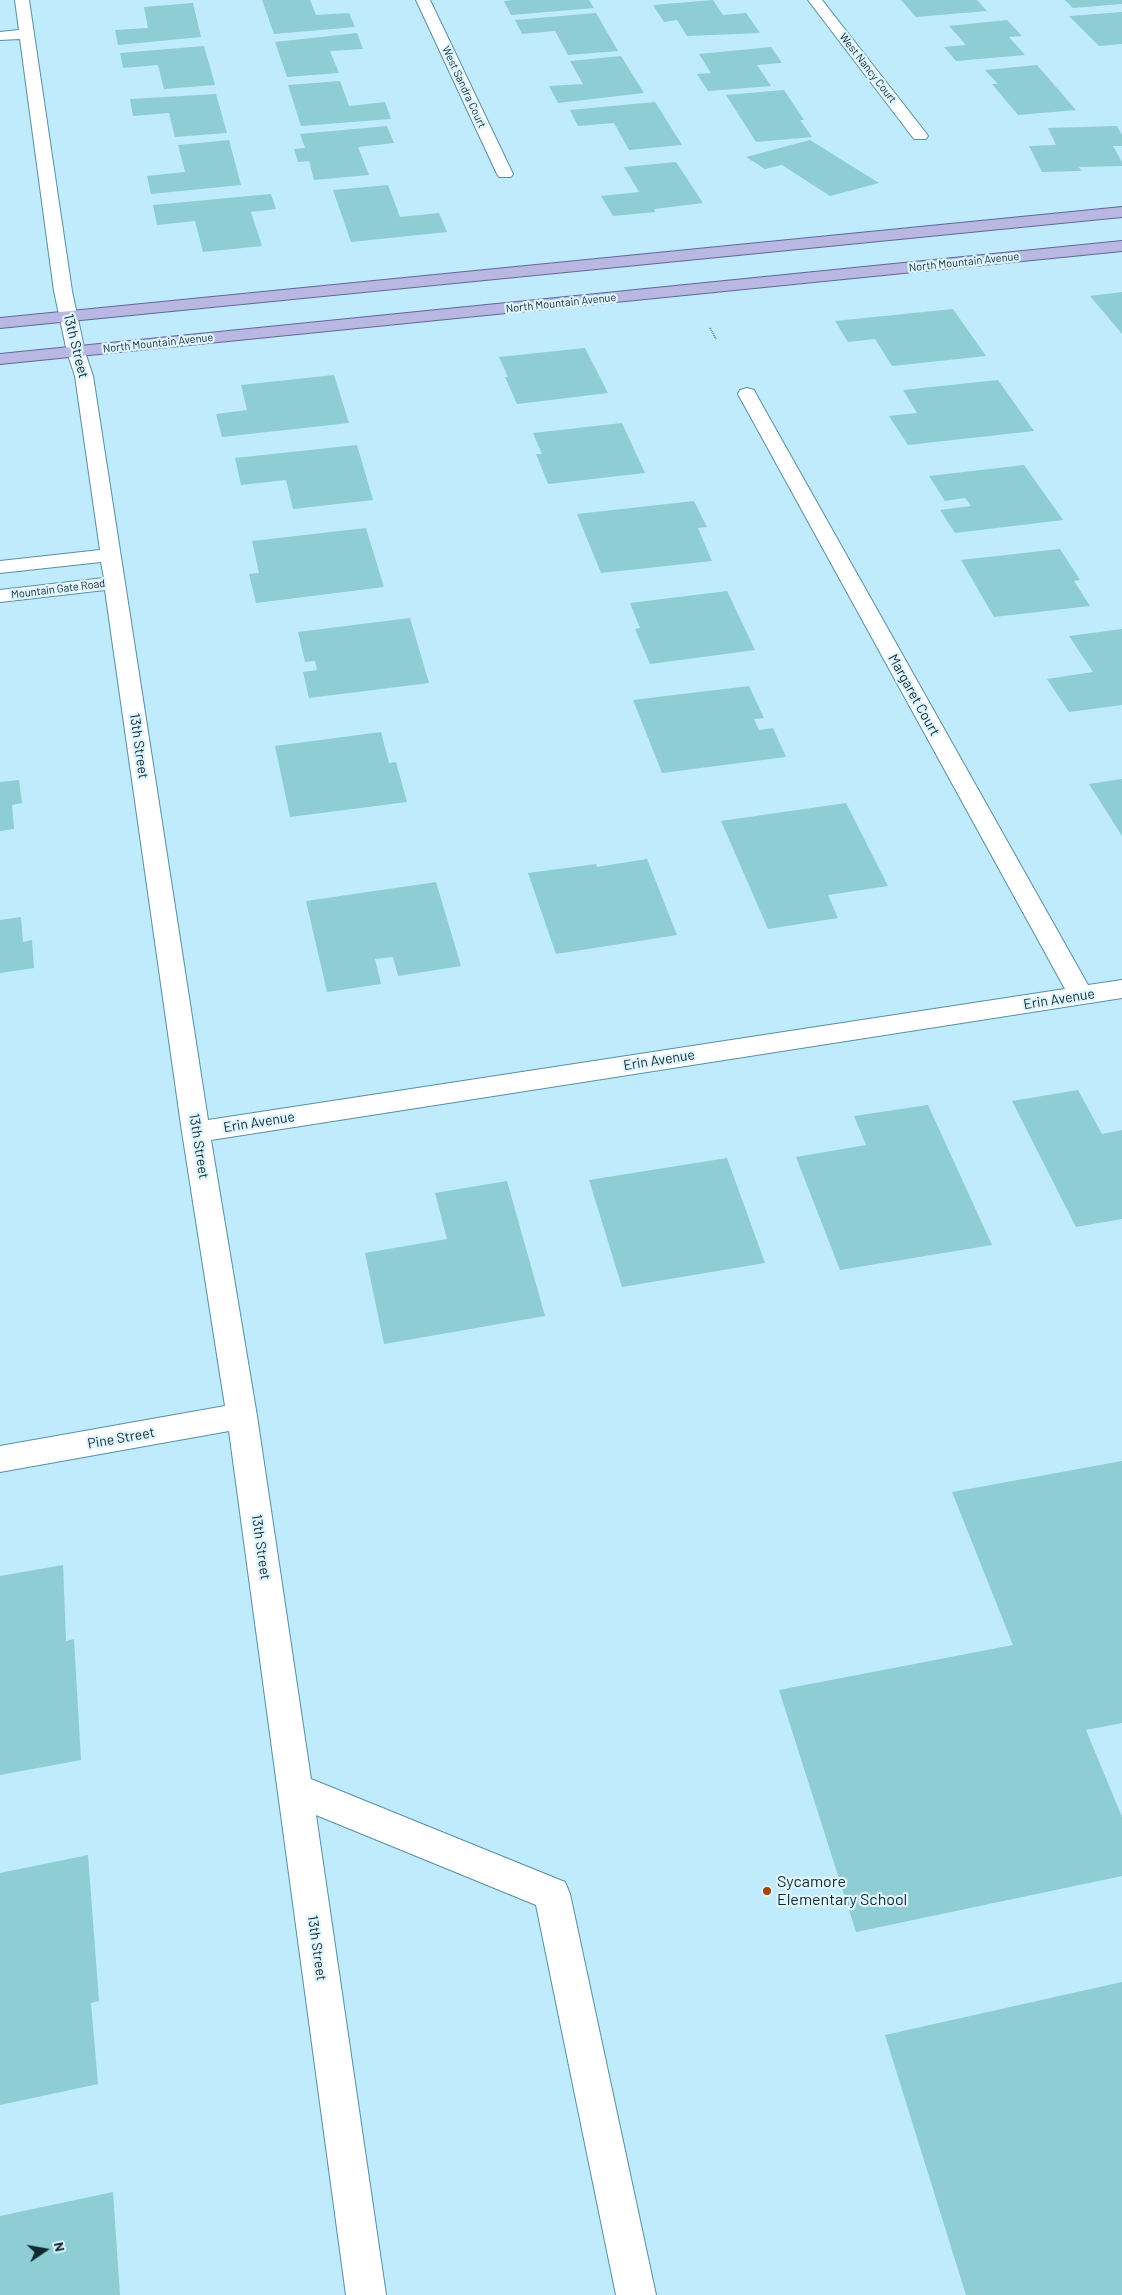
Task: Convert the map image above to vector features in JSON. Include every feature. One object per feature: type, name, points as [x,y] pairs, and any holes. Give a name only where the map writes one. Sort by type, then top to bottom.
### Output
[{"type":"main road","points":[[0,323],[1122,212]]},
{"type":"main road","name":"North Mountain Avenue","points":[[0,359],[1122,246]]},
{"type":"street","name":"13th Street","points":[[22,0],[68,317],[84,376],[196,1132],[242,1416],[366,2295]]},
{"type":"street","name":"West Sandra Court","points":[[423,0],[505,174]]},
{"type":"street","name":"West Nancy Court","points":[[815,0],[920,136]]},
{"type":"street","points":[[0,36],[26,34]]},
{"type":"street","name":"Margaret Court","points":[[747,394],[1081,996]]},
{"type":"street","points":[[0,567],[113,569]]},
{"type":"street","name":"Mountain Gate Road","points":[[0,596],[113,569]]},
{"type":"street","name":"Erin Avenue","points":[[196,1132],[1122,989]]},
{"type":"street","name":"Pine Street","points":[[0,1459],[242,1416]]},
{"type":"street","points":[[294,1789],[552,1894],[636,2295]]},
{"type":"building","points":[[262,0],[310,0],[316,15],[349,13],[355,27],[274,34]]},
{"type":"building","points":[[589,0],[594,8],[511,15],[504,1]]},
{"type":"building","points":[[713,0],[723,15],[746,13],[760,33],[687,36],[677,20],[664,22],[653,5]]},
{"type":"building","points":[[901,0],[977,0],[987,11],[916,17]]},
{"type":"building","points":[[1065,0],[1122,0],[1122,4],[1073,8]]},
{"type":"building","points":[[193,3],[201,37],[118,45],[115,30],[148,28],[144,7]]},
{"type":"building","points":[[1122,12],[1122,44],[1099,46],[1069,16]]},
{"type":"building","points":[[596,13],[618,51],[568,55],[555,31],[522,34],[515,20]]},
{"type":"building","points":[[1007,20],[1022,36],[1009,37],[1025,55],[956,61],[944,47],[966,45],[949,26]]},
{"type":"building","points":[[357,33],[363,49],[330,51],[339,73],[287,77],[275,42]]},
{"type":"building","points":[[204,46],[215,85],[164,89],[158,65],[123,68],[120,53]]},
{"type":"building","points":[[771,47],[782,63],[757,65],[771,86],[708,91],[697,74],[711,73],[699,54]]},
{"type":"building","points":[[621,56],[644,93],[558,103],[549,86],[583,84],[570,61]]},
{"type":"building","points":[[1037,65],[1076,110],[1018,115],[992,84],[998,84],[985,70]]},
{"type":"building","points":[[340,81],[349,106],[385,102],[391,119],[301,126],[288,85]]},
{"type":"building","points":[[784,90],[804,120],[800,120],[812,137],[756,142],[726,95]]},
{"type":"building","points":[[216,94],[227,133],[175,137],[169,113],[133,116],[130,99]]},
{"type":"building","points":[[655,102],[682,145],[629,150],[614,123],[578,126],[570,110]]},
{"type":"building","points":[[387,126],[394,143],[358,147],[369,175],[314,180],[309,161],[298,162],[294,149],[305,148],[300,134]]},
{"type":"building","points":[[1117,126],[1122,135],[1122,146],[1113,146],[1122,162],[1122,166],[1079,167],[1081,171],[1042,172],[1029,146],[1056,145],[1048,128]]},
{"type":"building","points":[[229,140],[241,185],[151,194],[147,176],[185,172],[178,145]]},
{"type":"building","points":[[810,140],[879,183],[830,196],[782,165],[765,169],[746,157]]},
{"type":"building","points":[[676,162],[703,203],[654,209],[655,212],[613,216],[601,196],[639,192],[624,167]]},
{"type":"building","points":[[388,185],[400,217],[439,213],[447,232],[351,242],[333,190]]},
{"type":"building","points":[[271,194],[276,209],[251,212],[262,246],[203,252],[195,221],[157,225],[153,205]]},
{"type":"building","points":[[1122,292],[1122,334],[1090,296]]},
{"type":"building","points":[[953,309],[986,356],[892,366],[875,339],[848,342],[835,321]]},
{"type":"building","points":[[585,348],[608,393],[517,404],[505,377],[508,377],[499,357]]},
{"type":"building","points":[[334,375],[349,423],[222,437],[216,414],[247,410],[241,385]]},
{"type":"building","points":[[998,380],[1034,431],[908,445],[889,416],[917,413],[903,390]]},
{"type":"building","points":[[622,423],[645,473],[548,484],[536,454],[542,454],[533,433]]},
{"type":"building","points":[[357,445],[373,500],[293,509],[286,480],[241,485],[235,458]]},
{"type":"building","points":[[1024,465],[1063,520],[955,533],[940,510],[971,506],[965,498],[945,501],[929,476]]},
{"type":"building","points":[[694,501],[707,527],[698,528],[712,561],[601,573],[577,514]]},
{"type":"building","points":[[366,528],[384,587],[256,603],[249,574],[259,573],[252,541]]},
{"type":"building","points":[[1060,549],[1080,580],[1074,581],[1090,606],[994,617],[961,560]]},
{"type":"building","points":[[727,591],[755,650],[650,664],[635,629],[640,628],[630,603]]},
{"type":"building","points":[[410,618],[429,683],[309,698],[303,672],[317,670],[315,661],[305,662],[298,632]]},
{"type":"building","points":[[1122,629],[1122,705],[1069,712],[1047,679],[1093,672],[1069,636]]},
{"type":"building","points":[[749,686],[764,718],[754,719],[759,730],[773,728],[786,757],[662,773],[633,700]]},
{"type":"building","points":[[381,732],[389,763],[396,762],[407,802],[290,817],[275,746]]},
{"type":"building","points":[[1122,779],[1122,836],[1089,784]]},
{"type":"building","points":[[19,780],[22,803],[12,805],[14,829],[0,831],[0,782]]},
{"type":"building","points":[[846,803],[888,886],[828,895],[838,918],[768,929],[721,821]]},
{"type":"building","points":[[647,859],[677,935],[556,954],[528,873],[596,864],[597,867]]},
{"type":"building","points":[[436,882],[461,966],[398,976],[393,957],[375,959],[381,984],[327,992],[306,901]]},
{"type":"building","points":[[21,917],[23,942],[32,940],[34,968],[0,973],[0,920]]},
{"type":"building","points":[[1078,1090],[1102,1134],[1122,1130],[1122,1219],[1076,1227],[1012,1101]]},
{"type":"building","points":[[928,1105],[992,1245],[840,1270],[796,1157],[866,1145],[854,1116]]},
{"type":"building","points":[[727,1158],[765,1263],[622,1287],[589,1180]]},
{"type":"building","points":[[507,1181],[545,1316],[384,1344],[365,1253],[447,1239],[435,1193]]},
{"type":"building","points":[[1122,1461],[1122,1723],[1086,1730],[1122,1817],[1122,1876],[856,1932],[779,1690],[1013,1645],[952,1492]]},
{"type":"building","points":[[63,1565],[66,1641],[74,1639],[81,1760],[0,1775],[0,1576]]},
{"type":"building","points":[[88,1855],[99,2001],[91,2003],[98,2084],[0,2105],[0,1873]]},
{"type":"building","points":[[1122,1982],[1122,2295],[966,2295],[885,2035]]},
{"type":"building","points":[[113,2192],[120,2295],[0,2295],[0,2216]]},
{"type":"place","name":"Sycamore Elementary School","points":[[767,1891]]}]
